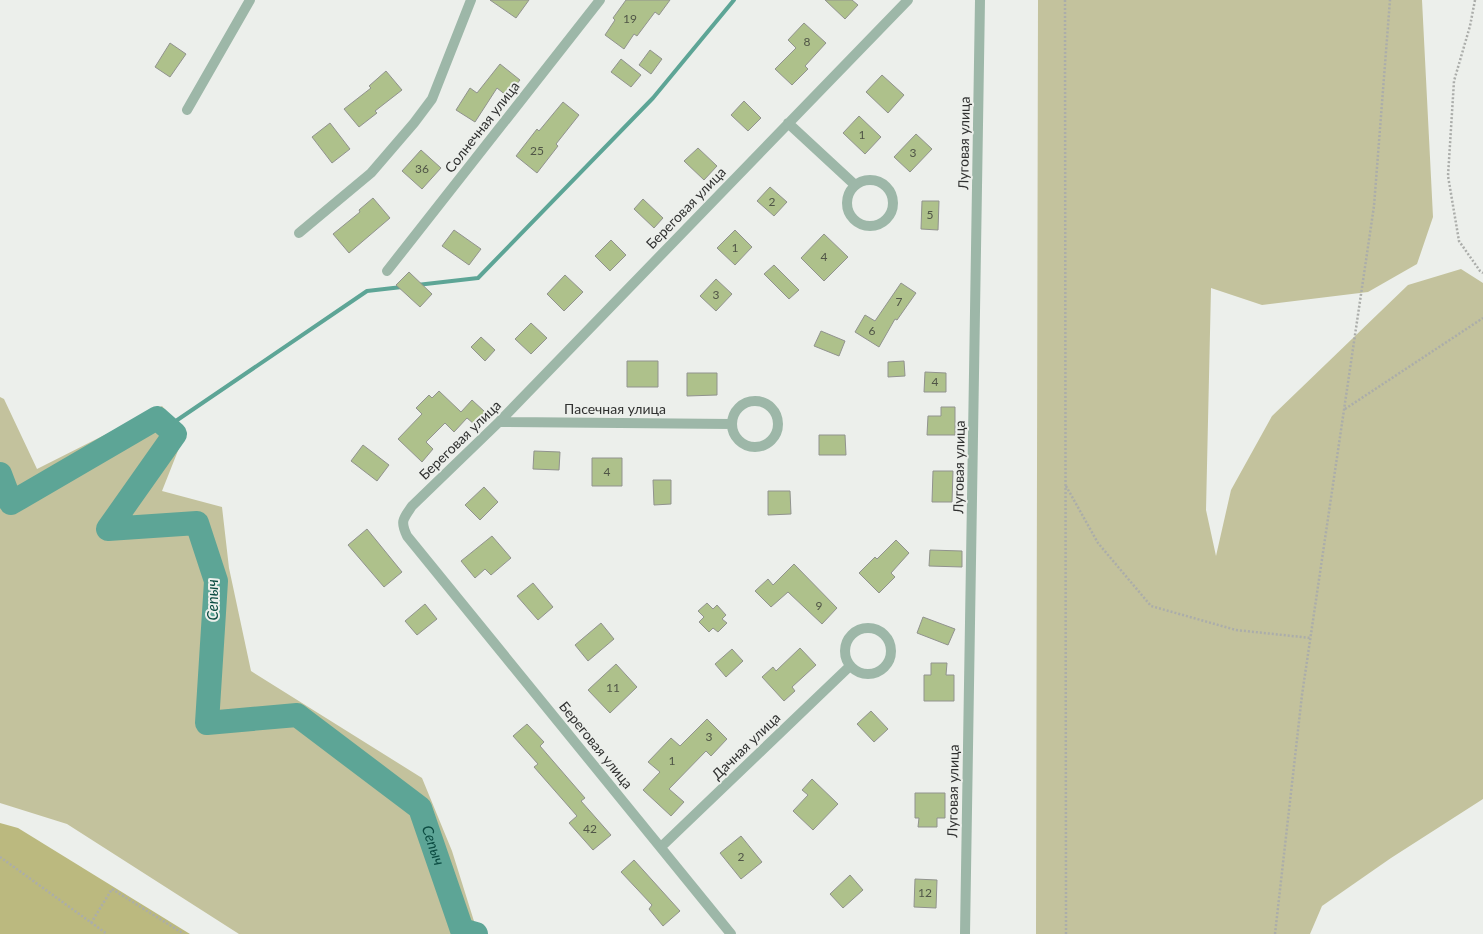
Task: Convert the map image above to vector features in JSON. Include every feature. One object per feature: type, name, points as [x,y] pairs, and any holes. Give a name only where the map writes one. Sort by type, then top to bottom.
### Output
[{"type":"street","points":[[187,110],[250,0]]},
{"type":"street","points":[[299,233],[371,172],[414,123],[432,99],[471,0]]},
{"type":"street","name":"Солнечная улица","points":[[387,271],[600,0]]},
{"type":"street","name":"Береговая улица","points":[[732,934],[422,555],[402,527],[404,518],[412,506],[499,422],[908,0]]},
{"type":"street","name":"Луговая улица","points":[[965,934],[980,0]]},
{"type":"street","points":[[788,123],[855,185]]},
{"type":"street","points":[[871,180],[887,187],[893,198],[893,204],[892,210],[885,220],[868,226],[857,222],[852,218],[847,207],[847,201],[848,195],[855,185],[860,182],[871,180]]},
{"type":"street","points":[[755,401],[760,401],[771,407],[778,422],[776,434],[772,439],[767,443],[756,447],[739,441],[735,436],[732,424],[732,418],[739,407],[755,401]]},
{"type":"street","name":"Пасечная улица","points":[[499,422],[732,424]]},
{"type":"street","points":[[870,628],[881,632],[885,636],[891,646],[891,652],[890,658],[883,668],[872,674],[866,674],[860,673],[850,666],[845,655],[845,649],[846,643],[853,634],[858,630],[870,628]]},
{"type":"street","name":"Дачная улица","points":[[661,847],[850,666]]},
{"type":"path","points":[[1065,0],[1066,934]]},
{"type":"path","points":[[1275,934],[1302,694],[1374,206],[1390,0]]},
{"type":"path","points":[[1475,0],[1470,26],[1454,80],[1448,176],[1459,241],[1483,273]]},
{"type":"path","points":[[1345,409],[1483,318]]},
{"type":"path","points":[[1066,486],[1098,543],[1151,606],[1236,630],[1311,638]]},
{"type":"path","points":[[0,858],[107,934]]},
{"type":"path","points":[[90,923],[112,889],[184,934]]},
{"type":"green space","points":[[1038,0],[1422,0],[1433,217],[1417,264],[1368,292],[1262,305],[1211,288],[1206,510],[1216,556],[1231,490],[1272,416],[1408,285],[1461,269],[1483,283],[1483,799],[1391,858],[1322,906],[1310,934],[1036,934]]},
{"type":"green space","points":[[0,397],[4,399],[37,469],[162,406],[185,433],[162,491],[222,507],[229,568],[251,671],[422,778],[452,851],[478,934],[239,934],[67,824],[0,803]]},
{"type":"shaded area","points":[[0,823],[18,828],[190,934],[0,934]]},
{"type":"building","points":[[490,0],[529,0],[516,18]]},
{"type":"building","points":[[626,0],[670,0],[659,15],[655,12],[637,36],[634,34],[624,49],[605,35],[615,20],[613,18]]},
{"type":"building","points":[[825,0],[852,0],[858,5],[845,19]]},
{"type":"building","points":[[804,23],[826,43],[805,66],[808,69],[792,85],[775,69],[796,48],[788,40]]},
{"type":"building","points":[[170,43],[186,54],[170,77],[155,67]]},
{"type":"building","points":[[650,50],[662,59],[651,74],[639,65]]},
{"type":"building","points":[[621,59],[641,75],[631,87],[611,72]]},
{"type":"building","points":[[500,64],[520,80],[507,96],[497,88],[475,122],[456,110],[470,88],[477,93]]},
{"type":"building","points":[[386,71],[402,90],[375,111],[377,113],[359,127],[344,109],[371,88],[369,86]]},
{"type":"building","points":[[882,75],[904,95],[888,113],[866,92]]},
{"type":"building","points":[[744,101],[761,118],[748,131],[731,115]]},
{"type":"building","points":[[563,102],[579,115],[556,144],[558,146],[537,173],[516,156],[537,129],[539,131]]},
{"type":"building","points":[[859,116],[881,137],[865,154],[843,133]]},
{"type":"building","points":[[330,123],[350,149],[332,163],[312,137]]},
{"type":"building","points":[[916,134],[932,149],[910,172],[894,157]]},
{"type":"building","points":[[698,148],[717,166],[704,180],[684,161]]},
{"type":"building","points":[[421,150],[441,168],[422,189],[402,171]]},
{"type":"building","points":[[770,187],[787,202],[774,216],[757,201]]},
{"type":"building","points":[[373,198],[390,218],[349,253],[333,234],[360,212],[359,210]]},
{"type":"building","points":[[643,199],[663,218],[654,228],[634,209]]},
{"type":"building","points":[[922,201],[939,201],[938,230],[921,229]]},
{"type":"building","points":[[454,230],[481,249],[469,265],[442,246]]},
{"type":"building","points":[[735,230],[752,247],[735,265],[717,248]]},
{"type":"building","points":[[824,234],[848,257],[824,281],[801,258]]},
{"type":"building","points":[[611,240],[626,255],[610,271],[595,256]]},
{"type":"building","points":[[774,265],[799,290],[789,299],[764,274]]},
{"type":"building","points":[[409,272],[432,294],[420,307],[396,285]]},
{"type":"building","points":[[565,275],[583,292],[564,311],[547,294]]},
{"type":"building","points":[[716,279],[732,294],[716,311],[700,296]]},
{"type":"building","points":[[901,283],[916,293],[897,320],[895,319],[879,347],[855,332],[865,315],[875,321]]},
{"type":"building","points":[[531,323],[547,338],[531,354],[515,339]]},
{"type":"building","points":[[821,331],[845,341],[839,356],[814,346]]},
{"type":"building","points":[[481,337],[495,350],[485,361],[471,347]]},
{"type":"building","points":[[627,361],[658,361],[658,387],[627,387]]},
{"type":"building","points":[[904,361],[905,376],[888,377],[888,362]]},
{"type":"building","points":[[925,372],[946,373],[946,392],[924,392]]},
{"type":"building","points":[[687,373],[717,373],[717,395],[687,396]]},
{"type":"building","points":[[439,391],[461,412],[472,400],[485,412],[474,424],[467,418],[454,432],[445,423],[426,442],[433,449],[422,462],[398,439],[422,414],[416,408],[429,395],[432,398]]},
{"type":"building","points":[[941,407],[955,407],[955,435],[927,435],[928,416],[941,416]]},
{"type":"building","points":[[819,435],[845,435],[846,455],[819,455]]},
{"type":"building","points":[[363,445],[389,465],[377,481],[351,461]]},
{"type":"building","points":[[534,451],[560,452],[559,470],[533,469]]},
{"type":"building","points":[[592,458],[622,458],[622,486],[592,486]]},
{"type":"building","points":[[933,471],[953,471],[952,502],[932,502]]},
{"type":"building","points":[[653,480],[671,480],[671,504],[654,505]]},
{"type":"building","points":[[484,487],[498,502],[480,520],[465,505]]},
{"type":"building","points":[[768,491],[790,491],[791,514],[768,515]]},
{"type":"building","points":[[367,529],[402,572],[384,587],[348,545]]},
{"type":"building","points":[[492,536],[511,558],[491,575],[485,569],[475,578],[461,561]]},
{"type":"building","points":[[896,540],[909,553],[891,573],[895,577],[879,593],[859,573],[875,557],[877,559]]},
{"type":"building","points":[[930,550],[962,551],[962,567],[929,566]]},
{"type":"building","points":[[794,564],[837,608],[822,624],[788,592],[771,607],[755,591],[768,579],[773,585]]},
{"type":"building","points":[[533,583],[553,607],[538,620],[517,596]]},
{"type":"building","points":[[707,603],[713,609],[717,605],[726,615],[722,619],[727,623],[718,632],[713,628],[709,632],[699,622],[704,617],[698,611]]},
{"type":"building","points":[[425,604],[437,619],[417,635],[405,621]]},
{"type":"building","points":[[923,617],[955,629],[948,645],[917,633]]},
{"type":"building","points":[[601,623],[614,639],[588,661],[575,645]]},
{"type":"building","points":[[800,648],[816,665],[792,687],[795,691],[784,701],[762,677],[773,667],[776,671]]},
{"type":"building","points":[[732,649],[743,661],[726,677],[715,664]]},
{"type":"building","points":[[931,663],[947,663],[946,675],[954,675],[954,701],[924,701],[924,675],[931,675]]},
{"type":"building","points":[[616,664],[637,687],[610,713],[588,690]]},
{"type":"building","points":[[871,711],[888,729],[874,742],[857,724]]},
{"type":"building","points":[[707,719],[727,739],[711,756],[706,751],[669,789],[684,802],[671,816],[643,790],[660,772],[648,762],[671,738],[680,746]]},
{"type":"building","points":[[527,724],[544,742],[540,746],[585,798],[581,801],[611,835],[593,850],[569,823],[577,816],[534,767],[538,764],[513,736]]},
{"type":"building","points":[[812,779],[838,804],[813,830],[793,811],[808,795],[802,790]]},
{"type":"building","points":[[915,793],[945,793],[945,818],[937,818],[937,827],[918,827],[919,818],[915,818]]},
{"type":"building","points":[[741,836],[762,862],[741,879],[720,853]]},
{"type":"building","points":[[634,860],[680,911],[663,926],[649,909],[652,905],[621,872]]},
{"type":"building","points":[[850,875],[863,890],[843,908],[830,894]]},
{"type":"building","points":[[915,879],[937,880],[936,908],[914,907]]},
{"type":"waterway","points":[[417,285],[478,278],[653,98],[734,0]]},
{"type":"waterway","points":[[167,427],[367,291],[402,287]]},
{"type":"waterway","name":"Сепыч","points":[[0,474],[11,503],[157,418],[175,434],[108,529],[197,523],[216,581],[207,723],[297,715],[420,808],[462,930],[476,934]]}]
